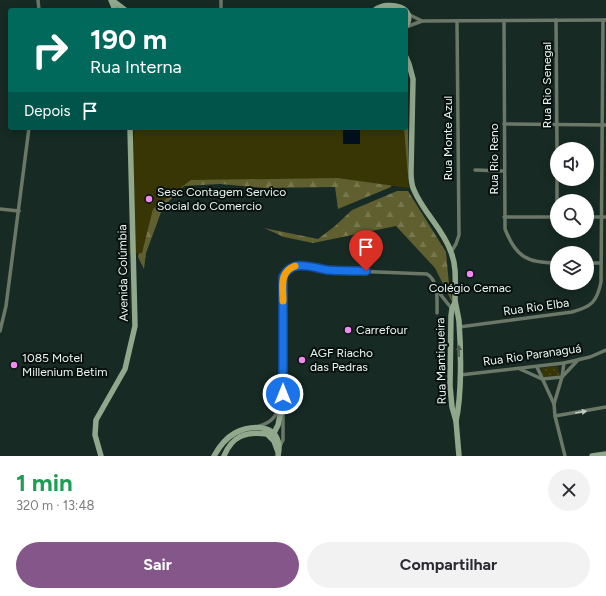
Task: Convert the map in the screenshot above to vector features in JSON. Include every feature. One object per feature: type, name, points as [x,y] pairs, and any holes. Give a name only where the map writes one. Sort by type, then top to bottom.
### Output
[{"type":"street","points":[[111,0],[122,8]]},
{"type":"street","points":[[379,5],[387,2],[398,2]]},
{"type":"street","points":[[408,14],[422,21]]},
{"type":"street","points":[[408,14],[408,22]]},
{"type":"street","name":"Rua Rio Senegal","points":[[556,20],[557,142]]},
{"type":"street","points":[[408,26],[422,21],[605,20]]},
{"type":"street","name":"Rua Rio Elba","points":[[459,328],[564,314],[584,309],[594,302],[599,293],[601,282],[601,217],[605,125],[605,20]]},
{"type":"street","name":"Rua Rio Reno","points":[[504,21],[505,229],[516,250],[526,258],[539,263],[550,263]]},
{"type":"street","name":"Rua Monte Azul","points":[[451,252],[459,235],[458,22]]},
{"type":"street","name":"Rua Mantiqueira","points":[[408,62],[413,79],[412,186],[421,204],[444,237],[451,252],[455,266],[455,301],[458,313],[460,375],[456,421]]},
{"type":"street","points":[[504,124],[605,125]]},
{"type":"street","points":[[0,331],[6,306],[29,130]]},
{"type":"street","name":"Avenida Colúmbia","points":[[101,456],[95,435],[96,420],[125,369],[136,326],[130,130]]},
{"type":"street","points":[[475,170],[504,171]]},
{"type":"street","points":[[0,209],[19,211]]},
{"type":"street","points":[[504,217],[550,217]]},
{"type":"street","points":[[594,217],[606,217]]},
{"type":"street","points":[[594,263],[601,263]]},
{"type":"street","points":[[278,455],[283,440],[284,422],[283,277],[290,268],[300,265],[328,270],[424,273],[433,278],[436,290],[437,313]]},
{"type":"street","points":[[436,290],[452,309],[458,313]]},
{"type":"street","name":"Rua Mantiqueira","points":[[455,301],[452,309],[450,332],[450,386],[451,401],[456,421],[459,456]]},
{"type":"street","name":"Rua Rio Paranaguá","points":[[460,375],[564,363],[590,357],[606,350]]},
{"type":"street","points":[[519,369],[542,379],[562,377],[577,360]]},
{"type":"street","points":[[554,404],[562,377],[564,363]]},
{"type":"street","points":[[537,367],[554,404],[555,416],[564,456]]},
{"type":"street","points":[[213,456],[226,440],[235,433],[270,422],[283,401]]},
{"type":"street","points":[[274,433],[277,428],[283,401]]},
{"type":"street","points":[[451,401],[458,401]]},
{"type":"street","points":[[555,416],[606,407]]},
{"type":"street","points":[[257,427],[266,428],[274,433],[280,446]]},
{"type":"street","points":[[224,456],[232,442],[242,435],[274,433]]},
{"type":"street","points":[[267,434],[274,441],[278,455]]},
{"type":"street","points":[[592,456],[606,454]]},
{"type":"green space","points":[[398,130],[408,130],[408,177]]},
{"type":"green space","points":[[396,168],[391,187],[338,209],[335,187],[265,188],[220,184],[184,186],[163,207],[146,253],[144,269],[138,257],[148,206],[166,179]]},
{"type":"green space","points":[[397,191],[408,191],[446,252],[449,284],[453,304],[435,268],[396,226],[313,243],[284,237],[264,228],[318,239],[352,210]]},
{"type":"shaded area","name":"Sesc Contagem Servico Social do Comercio","points":[[134,130],[404,130],[409,188],[338,178],[191,180],[153,209],[142,253],[129,254]]},
{"type":"shaded area","points":[[557,366],[560,375],[543,377],[541,368]]},
{"type":"water","points":[[343,130],[360,130],[360,144],[343,144]]},
{"type":"slow traffic","points":[[283,301],[283,277],[290,268],[295,266]]},
{"type":"place","name":"Sesc Contagem Servico Social do Comercio","points":[[149,199]]},
{"type":"place","name":"Colégio Cemac","points":[[470,274]]},
{"type":"place","name":"Carrefour","points":[[348,330]]},
{"type":"place","name":"AGF Riacho das Pedras","points":[[302,360]]},
{"type":"place","name":"1085 Motel Millenium Betim","points":[[14,365]]},
{"type":"route","points":[[283,394],[283,277],[286,272],[290,268],[300,265],[328,270],[366,271]]}]
